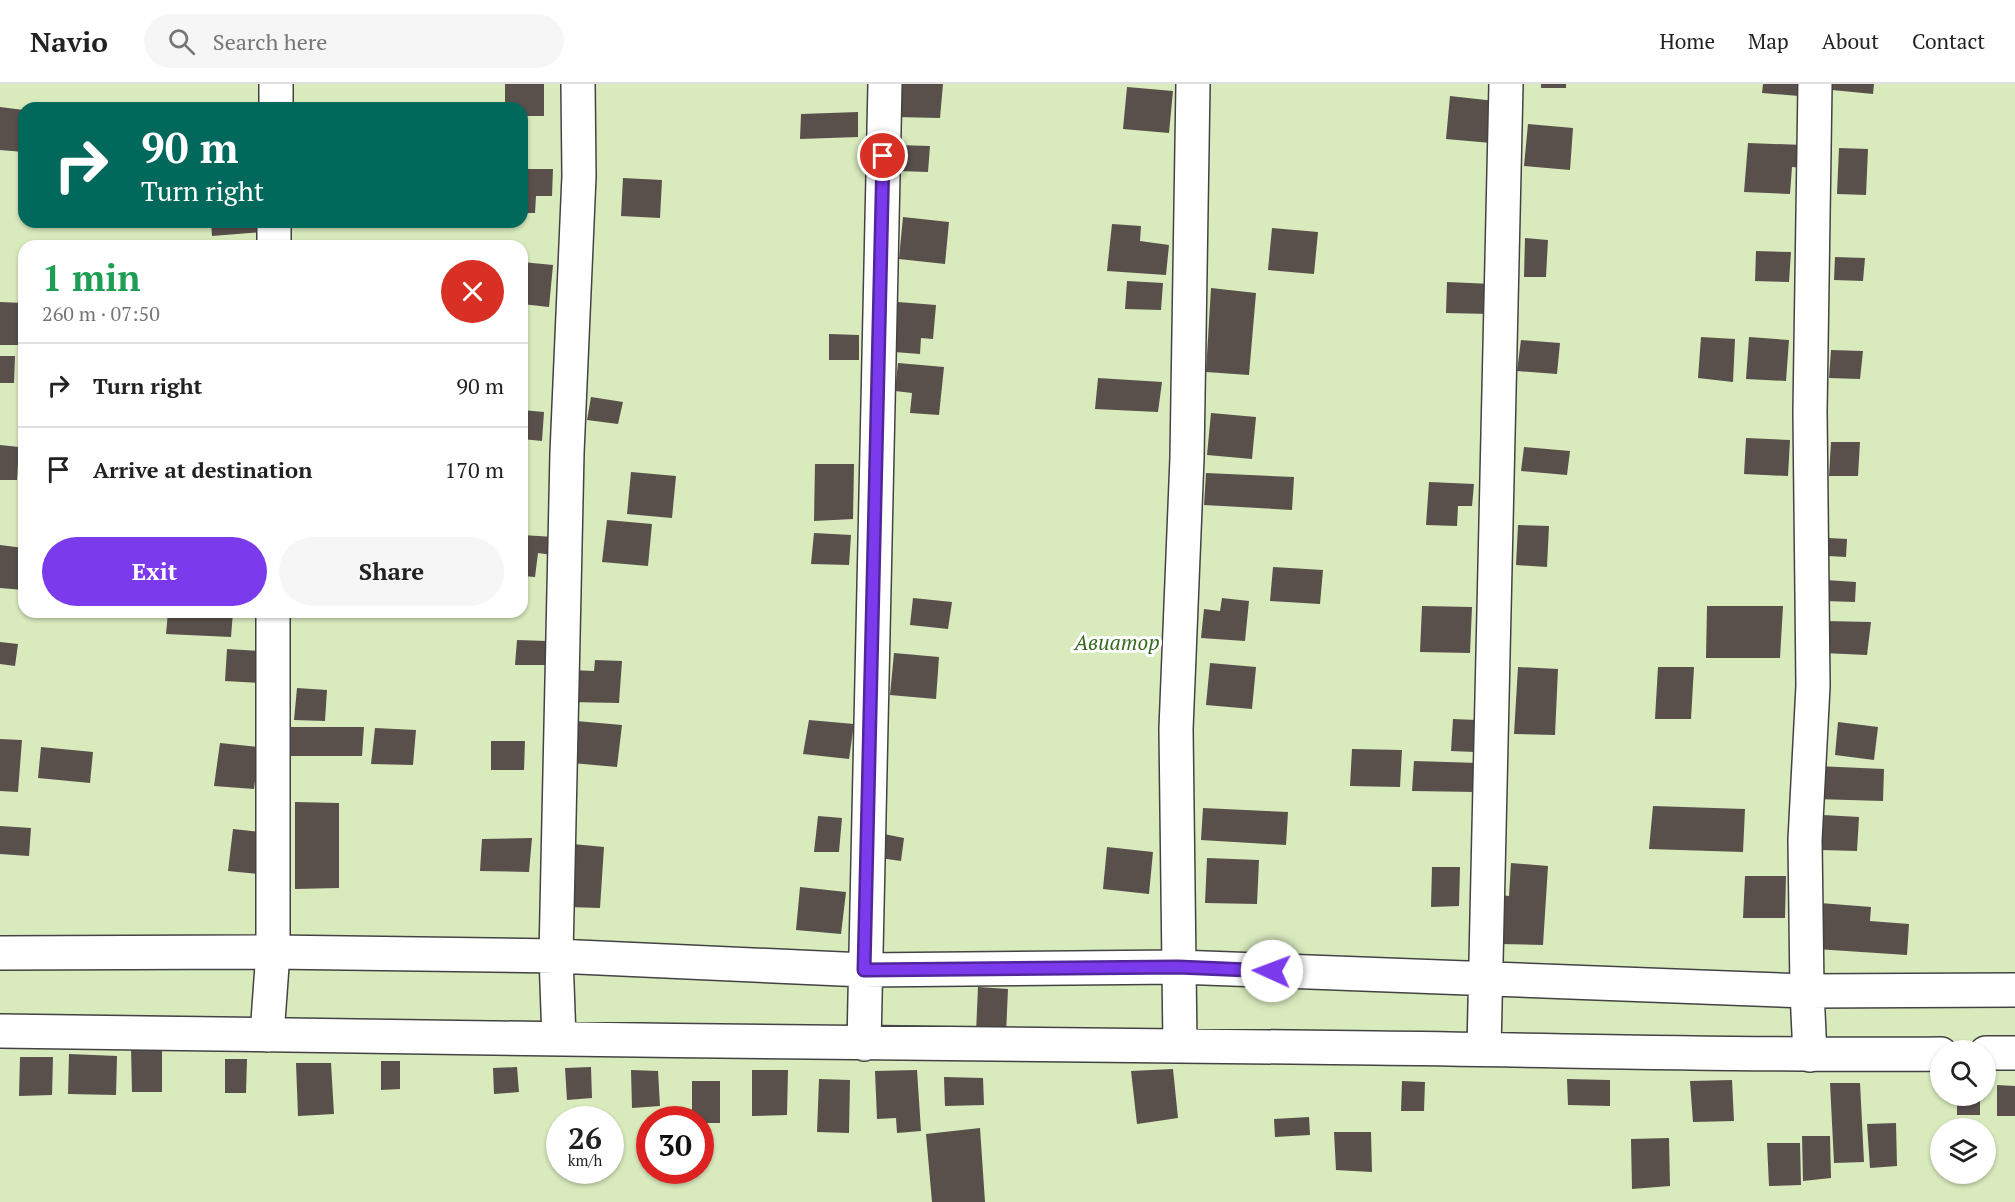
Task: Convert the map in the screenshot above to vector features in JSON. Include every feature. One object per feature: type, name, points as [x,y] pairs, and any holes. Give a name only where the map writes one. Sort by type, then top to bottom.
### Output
[{"type":"street","points":[[276,84],[276,102]]},
{"type":"street","points":[[559,1039],[556,956],[567,453],[579,176],[578,84]]},
{"type":"street","points":[[864,1044],[885,84]]},
{"type":"street","points":[[1180,1046],[1176,729],[1187,458],[1193,84]]},
{"type":"street","points":[[1484,1049],[1506,84]]},
{"type":"street","points":[[1810,1055],[1805,840],[1813,686],[1810,412],[1815,84]]},
{"type":"street","points":[[267,1035],[273,952],[273,618]]},
{"type":"street","points":[[0,953],[273,952],[556,956],[864,970],[1178,967],[1807,991],[2015,990]]},
{"type":"street","points":[[0,1031],[864,1044],[1484,1049],[1810,1055],[1930,1054]]},
{"type":"street","points":[[1996,1053],[2015,1053]]},
{"type":"green space","name":"Авиатор","points":[[0,84],[2015,84],[2015,1202],[0,1202]]},
{"type":"building","points":[[505,84],[544,84],[544,116],[528,116],[528,102],[505,102]]},
{"type":"building","points":[[896,84],[943,84],[940,118],[895,117]]},
{"type":"building","points":[[1541,84],[1566,84],[1566,88],[1541,88]]},
{"type":"building","points":[[1763,84],[1800,84],[1799,96],[1762,93]]},
{"type":"building","points":[[1833,84],[1874,84],[1873,94],[1832,90]]},
{"type":"building","points":[[1127,87],[1173,91],[1169,133],[1123,129]]},
{"type":"building","points":[[1450,96],[1495,101],[1491,143],[1446,139]]},
{"type":"building","points":[[0,107],[18,109],[18,152],[0,150]]},
{"type":"building","points":[[858,112],[858,137],[800,139],[801,114]]},
{"type":"building","points":[[1528,124],[1573,128],[1570,170],[1524,166]]},
{"type":"building","points":[[1748,143],[1804,145],[1803,168],[1792,167],[1790,194],[1744,192]]},
{"type":"building","points":[[898,145],[930,146],[928,172],[897,171]]},
{"type":"building","points":[[1839,148],[1868,149],[1866,195],[1837,194]]},
{"type":"building","points":[[528,169],[553,169],[552,196],[536,196],[535,213],[528,213]]},
{"type":"building","points":[[623,178],[662,180],[660,218],[621,216]]},
{"type":"building","points":[[903,217],[949,222],[945,264],[899,259]]},
{"type":"building","points":[[1112,224],[1141,226],[1140,241],[1169,245],[1166,275],[1107,271]]},
{"type":"building","points":[[211,228],[264,228],[264,232],[212,236]]},
{"type":"building","points":[[1272,228],[1318,232],[1314,274],[1268,270]]},
{"type":"building","points":[[1525,238],[1548,240],[1546,277],[1524,277]]},
{"type":"building","points":[[1756,251],[1791,252],[1789,282],[1755,281]]},
{"type":"building","points":[[1835,257],[1865,258],[1863,281],[1834,280]]},
{"type":"building","points":[[528,263],[553,265],[549,307],[528,305]]},
{"type":"building","points":[[1127,281],[1163,283],[1161,310],[1125,309]]},
{"type":"building","points":[[1447,282],[1492,284],[1490,314],[1446,313]]},
{"type":"building","points":[[1211,288],[1256,293],[1249,375],[1206,372]]},
{"type":"building","points":[[0,302],[18,303],[18,345],[0,345]]},
{"type":"building","points":[[898,302],[936,305],[933,339],[921,338],[920,354],[894,352]]},
{"type":"building","points":[[829,334],[859,335],[859,360],[829,360]]},
{"type":"building","points":[[1701,337],[1735,339],[1733,382],[1698,378]]},
{"type":"building","points":[[1749,337],[1789,340],[1786,381],[1746,379]]},
{"type":"building","points":[[1521,340],[1560,343],[1557,374],[1517,371]]},
{"type":"building","points":[[1831,350],[1863,351],[1860,379],[1829,378]]},
{"type":"building","points":[[0,356],[15,356],[14,383],[0,383]]},
{"type":"building","points":[[898,363],[944,367],[939,415],[910,413],[912,393],[895,391]]},
{"type":"building","points":[[1098,378],[1162,382],[1158,412],[1095,409]]},
{"type":"building","points":[[591,397],[623,402],[618,424],[587,420]]},
{"type":"building","points":[[528,411],[544,412],[542,441],[528,440]]},
{"type":"building","points":[[1211,413],[1256,417],[1252,459],[1207,455]]},
{"type":"building","points":[[1746,438],[1790,440],[1788,476],[1744,474]]},
{"type":"building","points":[[1831,442],[1860,442],[1858,476],[1829,476]]},
{"type":"building","points":[[0,445],[18,447],[17,480],[0,480]]},
{"type":"building","points":[[1524,447],[1570,451],[1567,475],[1521,471]]},
{"type":"building","points":[[815,464],[854,464],[853,519],[814,521]]},
{"type":"building","points":[[631,472],[676,476],[672,518],[627,514]]},
{"type":"building","points":[[1206,473],[1294,477],[1292,510],[1204,505]]},
{"type":"building","points":[[1429,482],[1474,484],[1472,506],[1458,506],[1457,526],[1426,525]]},
{"type":"building","points":[[607,520],[652,524],[648,566],[602,562]]},
{"type":"building","points":[[1518,525],[1549,526],[1547,567],[1516,565]]},
{"type":"building","points":[[814,533],[851,535],[849,565],[811,564]]},
{"type":"building","points":[[528,535],[554,537],[552,555],[538,553],[535,577],[528,576]]},
{"type":"building","points":[[1829,538],[1847,539],[1846,557],[1828,556]]},
{"type":"building","points":[[0,545],[18,547],[18,590],[0,588]]},
{"type":"building","points":[[1273,567],[1323,570],[1320,604],[1270,601]]},
{"type":"building","points":[[1826,580],[1856,582],[1855,602],[1825,601]]},
{"type":"building","points":[[913,598],[952,602],[948,629],[910,625]]},
{"type":"building","points":[[1222,598],[1249,601],[1245,641],[1201,638],[1204,609],[1220,611]]},
{"type":"building","points":[[1422,606],[1472,607],[1470,653],[1420,652]]},
{"type":"building","points":[[1707,606],[1783,606],[1780,658],[1706,658]]},
{"type":"building","points":[[167,618],[233,618],[231,637],[166,634]]},
{"type":"building","points":[[1825,621],[1871,622],[1867,655],[1823,653]]},
{"type":"building","points":[[517,640],[547,641],[545,665],[515,665]]},
{"type":"building","points":[[0,642],[18,644],[15,666],[0,664]]},
{"type":"building","points":[[227,649],[261,651],[259,683],[225,681]]},
{"type":"building","points":[[894,653],[939,657],[936,699],[890,695]]},
{"type":"building","points":[[595,660],[622,661],[619,703],[569,702],[571,670],[594,671]]},
{"type":"building","points":[[1210,663],[1256,667],[1252,709],[1206,705]]},
{"type":"building","points":[[1518,667],[1558,669],[1555,735],[1514,734]]},
{"type":"building","points":[[1658,667],[1694,667],[1691,719],[1655,719]]},
{"type":"building","points":[[297,688],[327,690],[325,721],[294,720]]},
{"type":"building","points":[[1453,719],[1476,720],[1475,752],[1451,751]]},
{"type":"building","points":[[809,720],[854,724],[849,759],[803,754]]},
{"type":"building","points":[[576,721],[622,725],[617,767],[572,763]]},
{"type":"building","points":[[1838,722],[1878,727],[1874,760],[1835,755]]},
{"type":"building","points":[[291,727],[364,727],[362,756],[289,756]]},
{"type":"building","points":[[375,728],[416,730],[413,765],[371,764]]},
{"type":"building","points":[[0,739],[22,740],[18,792],[0,791]]},
{"type":"building","points":[[491,741],[525,741],[524,770],[491,770]]},
{"type":"building","points":[[220,743],[259,747],[254,789],[214,786]]},
{"type":"building","points":[[41,747],[93,752],[90,783],[38,778]]},
{"type":"building","points":[[1352,749],[1402,750],[1400,787],[1350,786]]},
{"type":"building","points":[[1414,761],[1479,763],[1477,792],[1412,791]]},
{"type":"building","points":[[1816,766],[1884,769],[1883,801],[1815,799]]},
{"type":"building","points":[[295,802],[339,803],[339,888],[295,889]]},
{"type":"building","points":[[1653,806],[1745,809],[1743,852],[1649,849]]},
{"type":"building","points":[[1203,808],[1288,812],[1286,845],[1201,840]]},
{"type":"building","points":[[1823,815],[1859,817],[1857,851],[1821,850]]},
{"type":"building","points":[[818,816],[842,818],[839,852],[814,852]]},
{"type":"building","points":[[0,826],[31,828],[29,856],[0,854]]},
{"type":"building","points":[[233,829],[262,832],[258,874],[228,871]]},
{"type":"building","points":[[884,834],[904,838],[901,861],[880,858]]},
{"type":"building","points":[[532,838],[529,872],[480,871],[482,839]]},
{"type":"building","points":[[573,844],[604,847],[600,908],[568,907]]},
{"type":"building","points":[[1107,847],[1153,852],[1149,894],[1103,889]]},
{"type":"building","points":[[1207,858],[1259,860],[1257,904],[1205,903]]},
{"type":"building","points":[[1511,863],[1548,866],[1543,945],[1498,944],[1500,895],[1509,896]]},
{"type":"building","points":[[1432,867],[1460,867],[1459,906],[1431,907]]},
{"type":"building","points":[[1745,876],[1786,876],[1785,918],[1743,918]]},
{"type":"building","points":[[800,887],[846,892],[841,934],[796,930]]},
{"type":"building","points":[[1820,903],[1871,907],[1870,921],[1909,924],[1907,955],[1816,949]]},
{"type":"building","points":[[978,987],[1008,989],[1006,1035],[976,1033]]},
{"type":"building","points":[[131,1047],[162,1049],[162,1092],[132,1092]]},
{"type":"building","points":[[69,1054],[117,1056],[116,1095],[68,1094]]},
{"type":"building","points":[[20,1057],[53,1057],[52,1095],[19,1096]]},
{"type":"building","points":[[225,1059],[247,1059],[246,1093],[225,1093]]},
{"type":"building","points":[[381,1061],[400,1061],[400,1089],[381,1090]]},
{"type":"building","points":[[296,1063],[331,1063],[334,1114],[298,1116]]},
{"type":"building","points":[[517,1067],[519,1092],[494,1094],[493,1068]]},
{"type":"building","points":[[591,1067],[592,1098],[567,1100],[565,1068]]},
{"type":"building","points":[[1173,1069],[1178,1118],[1137,1124],[1131,1071]]},
{"type":"building","points":[[631,1070],[658,1071],[660,1106],[632,1108]]},
{"type":"building","points":[[752,1070],[788,1070],[787,1115],[752,1116]]},
{"type":"building","points":[[917,1070],[921,1131],[897,1133],[896,1118],[877,1119],[875,1071]]},
{"type":"building","points":[[944,1077],[983,1078],[984,1105],[945,1106]]},
{"type":"building","points":[[819,1079],[850,1080],[849,1133],[817,1132]]},
{"type":"building","points":[[1567,1079],[1610,1080],[1610,1106],[1568,1105]]},
{"type":"building","points":[[1732,1080],[1734,1121],[1693,1122],[1690,1081]]},
{"type":"building","points":[[692,1081],[720,1081],[720,1123],[714,1123],[714,1106],[692,1106]]},
{"type":"building","points":[[1402,1081],[1425,1082],[1424,1111],[1401,1111]]},
{"type":"building","points":[[1830,1083],[1860,1083],[1864,1162],[1834,1163]]},
{"type":"building","points":[[1997,1085],[2015,1086],[2015,1116],[1997,1116]]},
{"type":"building","points":[[1957,1106],[1980,1106],[1980,1115],[1957,1115]]},
{"type":"building","points":[[1309,1117],[1310,1135],[1275,1137],[1274,1119]]},
{"type":"building","points":[[1896,1123],[1897,1166],[1870,1168],[1867,1124]]},
{"type":"building","points":[[980,1128],[985,1202],[932,1202],[926,1134]]},
{"type":"building","points":[[1334,1132],[1371,1132],[1372,1172],[1336,1170]]},
{"type":"building","points":[[1802,1136],[1830,1136],[1831,1178],[1803,1181]]},
{"type":"building","points":[[1669,1138],[1670,1186],[1632,1189],[1631,1139]]},
{"type":"building","points":[[1767,1143],[1800,1143],[1801,1185],[1769,1186]]},
{"type":"route","points":[[883,156],[864,970],[1178,967],[1272,971]]}]
